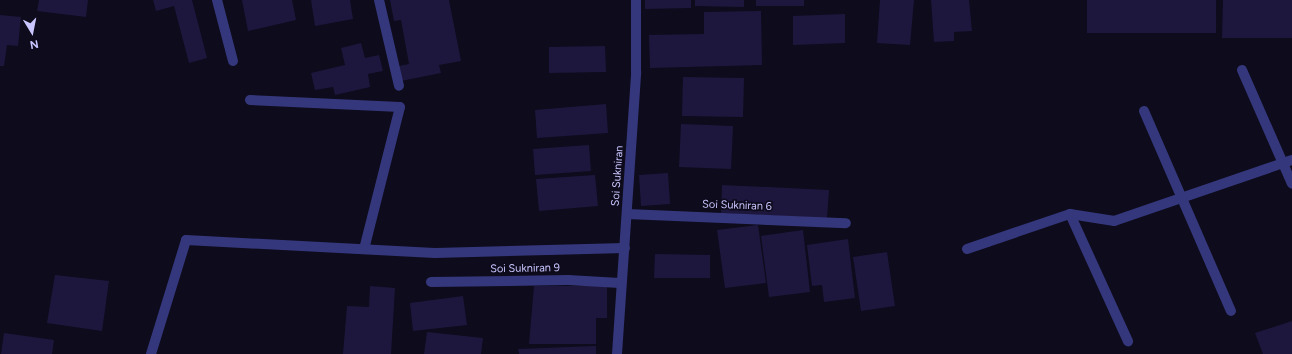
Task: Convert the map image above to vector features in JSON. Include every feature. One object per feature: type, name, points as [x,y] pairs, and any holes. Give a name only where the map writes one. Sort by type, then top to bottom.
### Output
[{"type":"street","points":[[217,0],[233,60]]},
{"type":"street","points":[[379,0],[399,86]]},
{"type":"street","name":"Soi Sukniran","points":[[616,354],[620,283],[625,248],[636,72],[636,0]]},
{"type":"street","points":[[1242,70],[1288,162],[1292,184]]},
{"type":"street","points":[[250,100],[400,107],[364,249]]},
{"type":"street","points":[[1144,110],[1185,198],[1231,311]]},
{"type":"street","points":[[967,249],[1070,214],[1114,221],[1288,162]]},
{"type":"street","name":"Soi Sukniran 6","points":[[627,214],[846,223]]},
{"type":"street","points":[[1070,214],[1128,341]]},
{"type":"street","points":[[151,354],[186,240],[435,253],[625,248]]},
{"type":"street","name":"Soi Sukniran 9","points":[[431,282],[568,280],[620,283]]},
{"type":"building","points":[[39,0],[88,0],[86,17],[37,11]]},
{"type":"building","points":[[153,0],[192,0],[207,58],[189,63],[174,6],[156,11]]},
{"type":"building","points":[[242,0],[292,0],[296,20],[248,31]]},
{"type":"building","points":[[311,0],[350,0],[353,19],[315,26]]},
{"type":"building","points":[[390,0],[449,0],[461,61],[439,65],[441,73],[401,81],[399,66],[409,64],[401,20],[394,21]]},
{"type":"building","points":[[645,0],[691,0],[691,8],[645,9]]},
{"type":"building","points":[[695,0],[744,0],[744,7],[695,6]]},
{"type":"building","points":[[756,0],[804,0],[804,6],[756,6]]},
{"type":"building","points":[[880,0],[914,0],[910,45],[877,43]]},
{"type":"building","points":[[931,0],[969,0],[972,31],[954,32],[954,41],[934,42]]},
{"type":"building","points":[[1087,0],[1216,0],[1216,33],[1087,33]]},
{"type":"building","points":[[1223,0],[1292,0],[1292,38],[1222,38]]},
{"type":"building","points":[[761,11],[762,65],[650,68],[649,35],[704,34],[704,12]]},
{"type":"building","points":[[845,14],[845,43],[793,45],[793,16]]},
{"type":"building","points":[[0,15],[21,17],[18,46],[7,45],[4,66],[0,66]]},
{"type":"building","points":[[361,43],[365,58],[379,55],[383,71],[368,74],[370,87],[335,95],[333,87],[315,90],[311,73],[345,65],[341,48]]},
{"type":"building","points":[[605,46],[606,72],[549,73],[549,47]]},
{"type":"building","points":[[683,77],[744,78],[743,117],[682,116]]},
{"type":"building","points":[[606,104],[608,133],[537,138],[535,110]]},
{"type":"building","points":[[681,124],[733,126],[731,169],[679,167]]},
{"type":"building","points":[[589,145],[591,171],[535,175],[533,149]]},
{"type":"building","points":[[668,173],[670,204],[641,206],[639,175]]},
{"type":"building","points":[[595,175],[598,206],[539,211],[536,179]]},
{"type":"building","points":[[722,185],[829,190],[827,218],[721,213]]},
{"type":"building","points":[[758,225],[766,283],[725,288],[717,230]]},
{"type":"building","points":[[803,230],[810,292],[769,297],[761,236]]},
{"type":"building","points":[[848,239],[855,298],[824,302],[822,285],[812,286],[807,245]]},
{"type":"building","points":[[887,252],[895,306],[861,311],[853,257]]},
{"type":"building","points":[[655,254],[710,255],[710,278],[654,278]]},
{"type":"building","points":[[55,275],[109,281],[102,331],[47,323]]},
{"type":"building","points":[[370,286],[395,288],[391,354],[343,354],[347,306],[369,307]]},
{"type":"building","points":[[534,286],[607,286],[607,318],[596,318],[596,344],[529,344]]},
{"type":"building","points":[[463,296],[467,325],[413,331],[410,303]]},
{"type":"building","points":[[1292,321],[1292,354],[1263,354],[1255,333]]},
{"type":"building","points":[[427,332],[483,338],[481,354],[424,354]]},
{"type":"building","points":[[4,333],[54,340],[52,354],[1,354]]},
{"type":"building","points":[[596,346],[596,354],[519,354],[518,349]]}]
